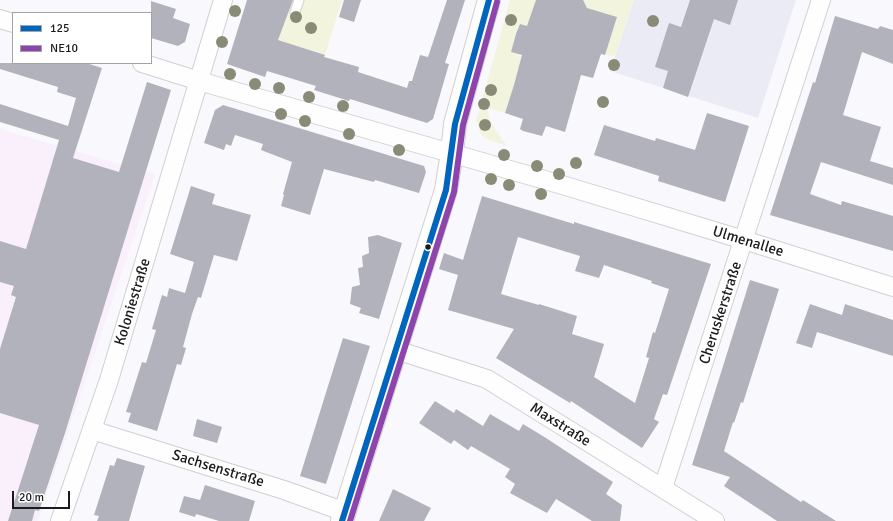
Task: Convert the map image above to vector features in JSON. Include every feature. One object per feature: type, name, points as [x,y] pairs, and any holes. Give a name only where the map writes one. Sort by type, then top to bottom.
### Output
[{"type":"street","name":"Koloniestraße","points":[[60,521],[111,373],[223,0]]},
{"type":"street","points":[[343,516],[446,190],[452,153],[454,124],[489,0]]},
{"type":"street","name":"Cheruskerstraße","points":[[663,488],[821,0]]},
{"type":"street","points":[[0,19],[12,23]]},
{"type":"street","name":"Ulmenallee","points":[[145,64],[744,240],[893,287]]},
{"type":"street","name":"Maxstraße","points":[[396,350],[487,379],[715,521]]},
{"type":"street","name":"Sachsenstraße","points":[[92,430],[284,490],[343,516]]},
{"type":"lane","points":[[295,12],[299,0]]},
{"type":"shaded area","points":[[634,0],[796,0],[758,118],[610,71]]},
{"type":"shaded area","points":[[0,129],[155,174],[38,521],[0,521]]},
{"type":"green space","points":[[293,0],[342,0],[325,55],[278,40]]},
{"type":"green space","points":[[510,0],[536,0],[529,27],[520,24],[511,52],[523,57],[505,113],[488,108],[489,118],[493,126],[507,146],[486,139],[481,134],[476,121]]},
{"type":"green space","points":[[583,0],[634,0],[615,56],[605,55],[617,17],[583,7]]},
{"type":"building","points":[[247,0],[293,0],[278,40],[325,55],[324,57],[359,67],[358,72],[407,88],[409,81],[412,81],[420,55],[428,57],[447,0],[465,0],[445,63],[449,64],[433,119],[427,123],[350,99],[349,101],[314,90],[316,86],[267,71],[265,77],[227,64]]},
{"type":"building","points":[[344,0],[361,0],[354,22],[339,17]]},
{"type":"building","points":[[536,0],[583,0],[587,8],[617,17],[605,55],[601,54],[593,78],[581,75],[565,132],[546,126],[542,136],[523,131],[520,129],[523,119],[505,113],[522,55],[511,52],[520,24],[527,26]]},
{"type":"building","points":[[690,0],[738,0],[730,25],[714,19],[688,97],[663,88],[668,71],[655,67],[669,23],[681,27]]},
{"type":"building","points":[[151,1],[176,9],[173,18],[190,24],[185,42],[178,46],[152,38]]},
{"type":"building","points":[[835,16],[878,29],[880,26],[893,30],[893,64],[862,52],[843,115],[881,127],[870,161],[893,168],[893,185],[821,162],[810,194],[841,205],[842,201],[893,216],[893,251],[770,215],[813,82],[815,83]]},
{"type":"building","points":[[0,63],[89,64],[102,68],[73,158],[119,172],[147,82],[171,90],[65,433],[39,511],[35,510],[32,521],[8,521],[39,425],[0,413],[0,349],[16,297],[11,295],[14,286],[0,282],[0,241],[26,249],[59,140],[0,122],[0,104],[68,126],[76,98],[57,92],[58,87],[0,69]]},
{"type":"building","points":[[223,105],[424,166],[426,172],[419,193],[375,180],[374,182],[324,169],[310,215],[281,206],[292,162],[261,150],[263,144],[235,135],[231,146],[226,144],[224,150],[204,143],[215,110]]},
{"type":"building","points":[[707,113],[749,126],[725,202],[658,181],[659,176],[594,155],[604,125],[655,141],[656,138],[695,150]]},
{"type":"building","points":[[191,186],[215,194],[212,204],[251,215],[237,261],[214,255],[201,298],[198,297],[192,314],[183,347],[186,348],[181,365],[177,364],[157,431],[128,422],[131,413],[126,412],[142,362],[146,363],[156,330],[152,329],[162,295],[167,297],[169,288],[185,293],[194,262],[170,254]]},
{"type":"building","points":[[482,196],[574,224],[574,222],[711,264],[667,395],[663,394],[654,419],[659,422],[642,448],[571,401],[570,403],[496,358],[514,329],[448,310],[458,275],[439,269],[444,253],[463,260]],"holes":[[[518,237],[580,256],[575,271],[599,278],[604,265],[652,281],[651,283],[669,289],[655,333],[653,332],[646,357],[649,358],[635,403],[594,377],[604,344],[572,334],[577,316],[501,294]]]},
{"type":"building","points":[[378,235],[402,243],[379,319],[359,313],[361,308],[350,304],[352,287],[360,285],[358,268],[363,267],[362,256],[369,253],[368,237]]},
{"type":"building","points":[[750,280],[779,289],[743,403],[741,402],[734,423],[733,422],[724,451],[801,502],[803,500],[836,521],[777,521],[724,486],[730,477],[692,465]]},
{"type":"building","points":[[810,304],[842,315],[845,304],[893,320],[893,356],[817,332],[812,348],[796,343]]},
{"type":"building","points":[[343,338],[370,346],[326,484],[300,476]]},
{"type":"building","points":[[435,401],[454,413],[456,409],[483,426],[490,414],[519,431],[523,424],[546,438],[613,482],[606,494],[622,505],[620,521],[592,521],[556,499],[547,513],[510,493],[515,484],[505,477],[510,469],[471,446],[468,450],[454,440],[451,444],[419,423]]},
{"type":"building","points":[[197,419],[222,427],[217,443],[193,436]]},
{"type":"building","points":[[117,458],[145,466],[129,521],[97,521],[99,516],[94,515],[110,465],[114,466]]},
{"type":"building","points":[[205,485],[255,501],[249,521],[219,521],[196,514],[195,517],[179,512],[184,496],[200,500]]},
{"type":"building","points":[[393,489],[431,508],[424,521],[379,521]]},
{"type":"transit line","name":"125","points":[[342,521],[446,190],[455,124],[489,0]]},
{"type":"transit line","name":"NE10","points":[[350,521],[454,192],[463,125],[497,2]]}]
